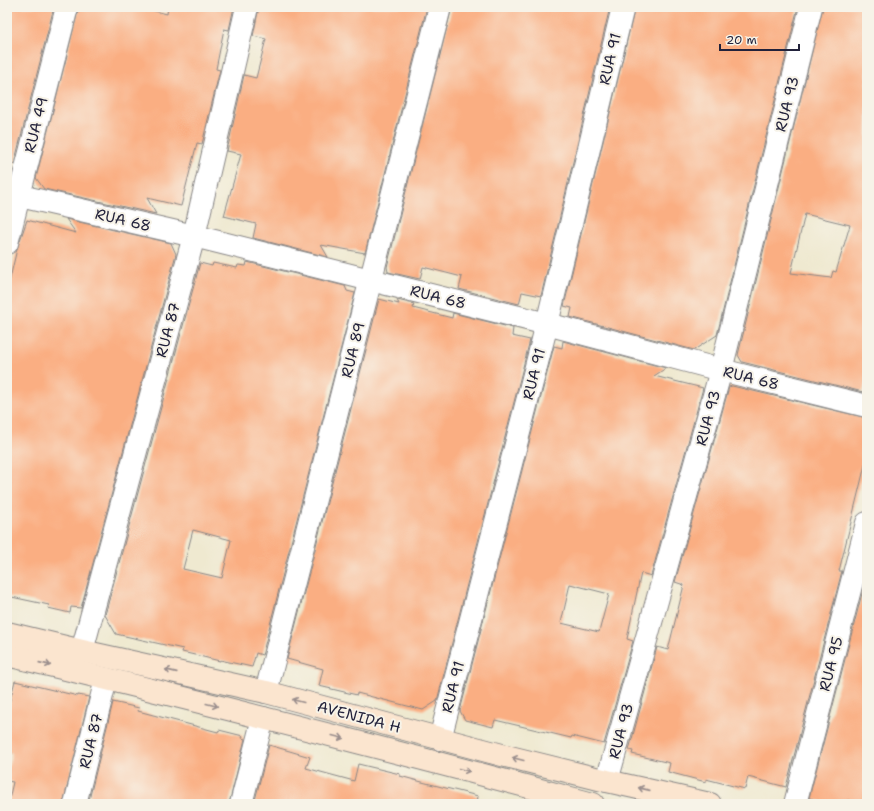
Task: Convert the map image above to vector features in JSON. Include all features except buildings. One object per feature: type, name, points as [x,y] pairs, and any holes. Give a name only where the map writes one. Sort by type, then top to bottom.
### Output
[{"type":"street","name":"RUA 49","points":[[7,243],[13,195],[67,7]]},
{"type":"street","name":"RUA 87","points":[[82,651],[194,236],[247,7]]},
{"type":"street","name":"RUA 89","points":[[266,692],[440,7]]},
{"type":"street","name":"RUA 91","points":[[440,739],[547,324],[623,7]]},
{"type":"street","name":"RUA 93","points":[[607,781],[721,370],[811,7]]},
{"type":"street","name":"RUA 68","points":[[13,195],[194,236],[867,406]]},
{"type":"street","name":"RUA 95","points":[[796,804],[867,523]]},
{"type":"street","name":"AVENIDA H","points":[[7,633],[266,692],[440,739],[607,781],[710,804]]},
{"type":"street","name":"AVENIDA H","points":[[7,655],[106,678],[593,804]]},
{"type":"street","name":"RUA 87","points":[[75,804],[106,678]]},
{"type":"street","points":[[241,804],[263,718]]}]
